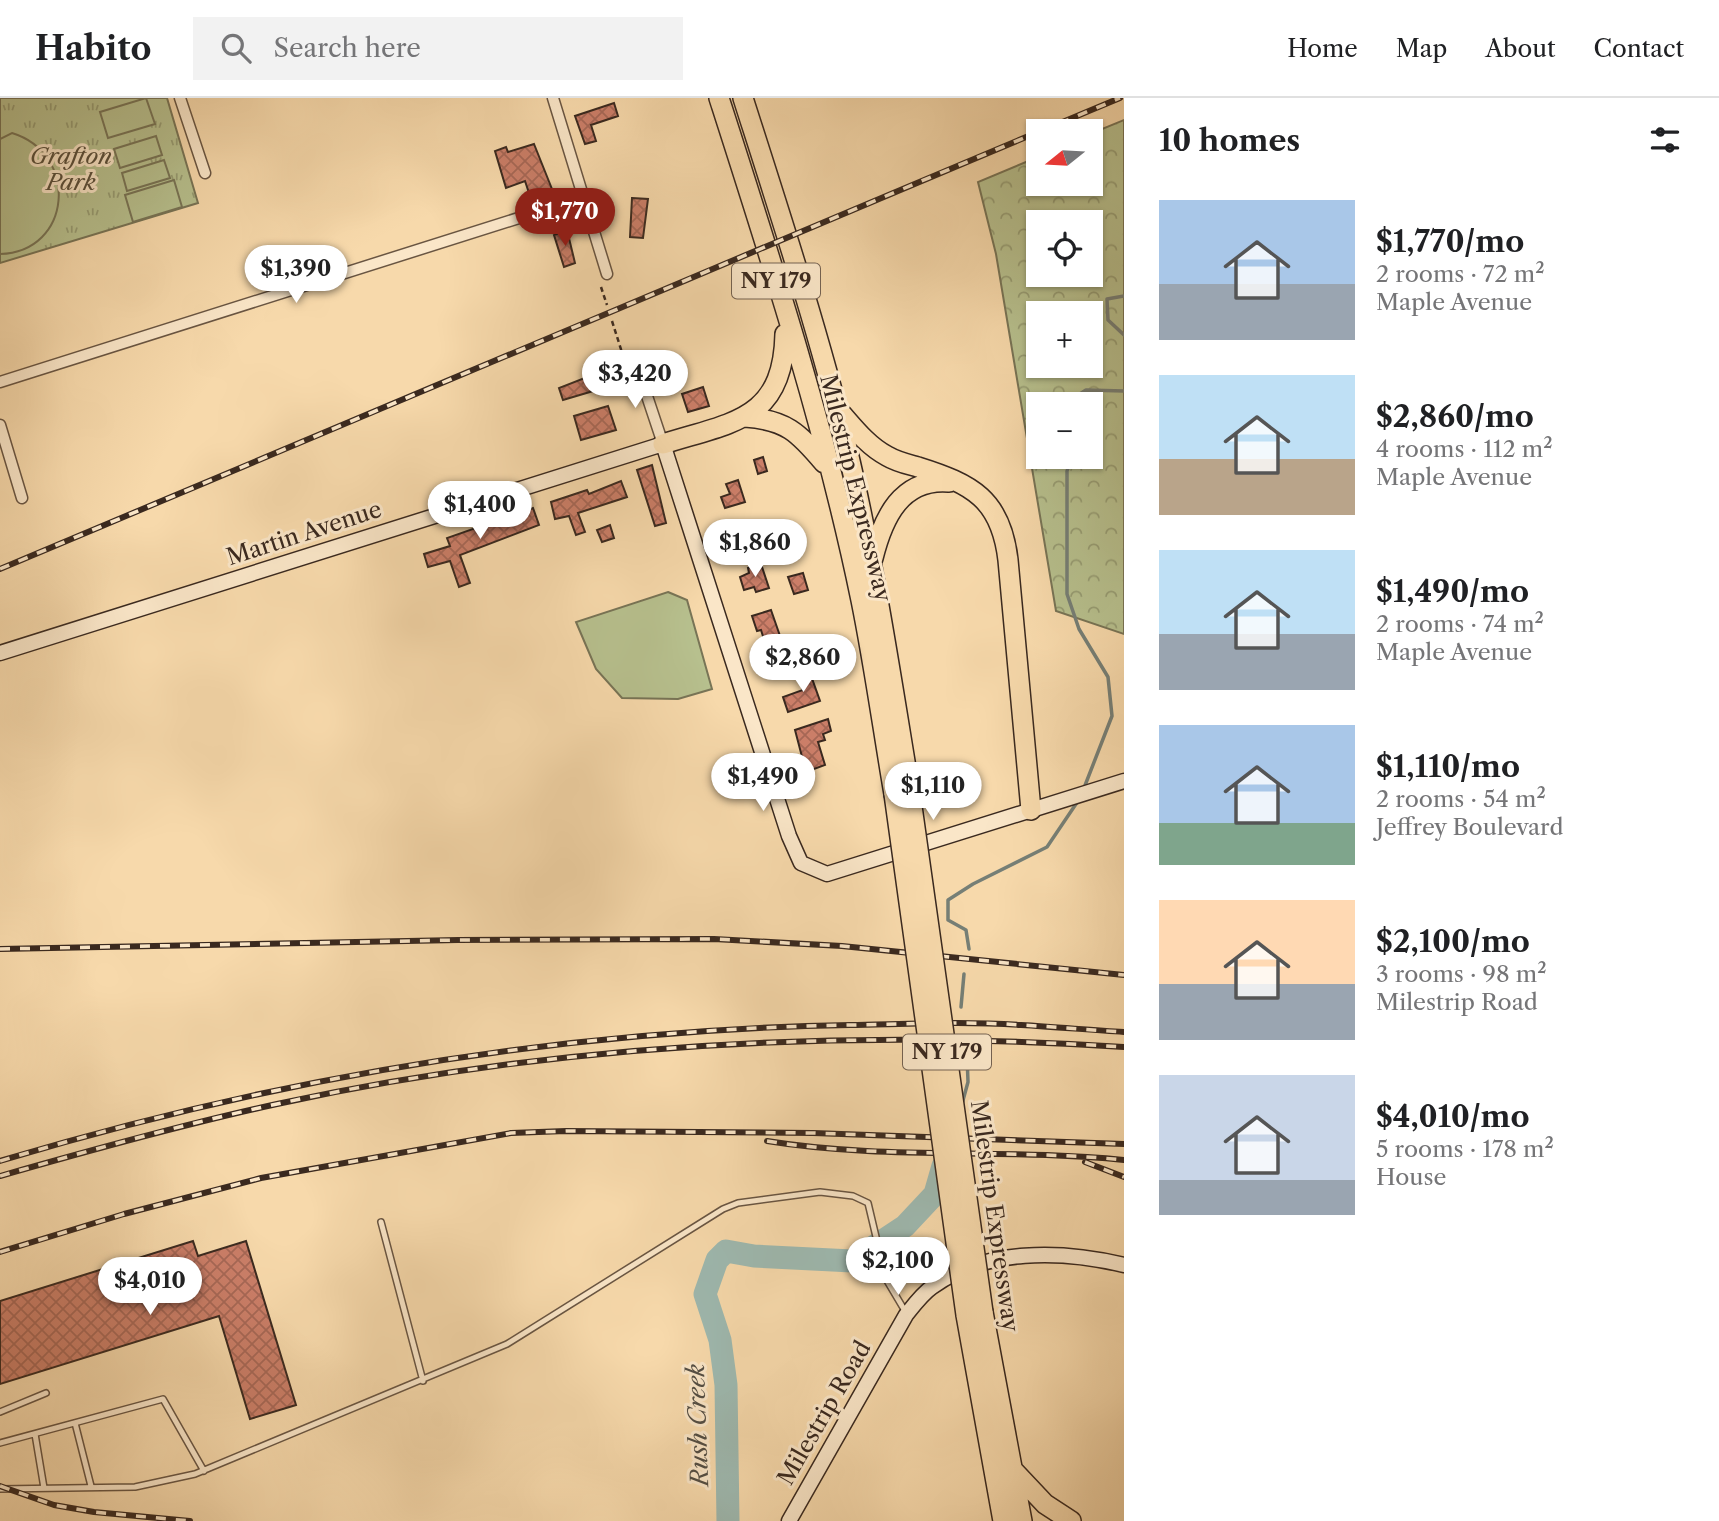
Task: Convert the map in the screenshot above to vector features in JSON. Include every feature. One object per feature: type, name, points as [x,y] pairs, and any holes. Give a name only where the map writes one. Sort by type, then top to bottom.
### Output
[{"type":"highway","name":"Milestrip Expressway","points":[[719,98],[783,304],[827,466],[860,598],[902,793]]},
{"type":"highway","name":"Milestrip Expressway","points":[[743,98],[798,271],[836,408],[872,563],[1003,1521]]},
{"type":"highway","points":[[663,444],[745,417],[768,398],[781,375],[783,304]]},
{"type":"highway","points":[[836,408],[865,440],[888,457],[965,483],[995,513],[1006,543],[1031,810]]},
{"type":"highway","points":[[745,417],[775,421],[792,429],[827,466]]},
{"type":"highway","points":[[872,563],[881,532],[901,497],[921,484],[938,481],[965,483]]},
{"type":"highway","name":"Milestrip Expressway","points":[[974,1314],[1022,1521]]},
{"type":"highway","points":[[1010,1467],[1045,1504],[1072,1521]]},
{"type":"street","points":[[180,98],[205,173]]},
{"type":"street","points":[[553,98],[607,274]]},
{"type":"street","points":[[0,382],[582,198]]},
{"type":"street","points":[[637,366],[789,836],[801,863],[827,874],[1124,781]]},
{"type":"street","points":[[0,425],[22,498]]},
{"type":"street","name":"Martin Avenue","points":[[0,653],[663,444]]},
{"type":"street","name":"Milestrip Road","points":[[789,1521],[906,1315],[929,1289],[958,1270],[1000,1258],[1042,1254],[1124,1265]]},
{"type":"lane","points":[[0,1489],[135,1487],[204,1471],[507,1344],[645,1260],[697,1223],[738,1203],[820,1192],[853,1195],[868,1203],[886,1279],[906,1315]]},
{"type":"lane","points":[[381,1222],[423,1381]]},
{"type":"lane","points":[[0,1412],[46,1393]]},
{"type":"lane","points":[[0,1443],[163,1399],[204,1471]]},
{"type":"lane","points":[[75,1423],[91,1486]]},
{"type":"lane","points":[[35,1434],[44,1488]]},
{"type":"path","points":[[601,287],[607,305]]},
{"type":"green space","name":"Grafton Park","points":[[0,98],[167,98],[198,203],[0,263]]},
{"type":"green space","points":[[146,98],[155,124],[108,138],[100,112]]},
{"type":"green space","points":[[1124,120],[1124,634],[1056,611],[1032,469],[1103,469],[1103,392],[1026,392],[1026,432],[996,254],[978,182],[1026,162],[1026,196],[1103,196],[1103,129]]},
{"type":"green space","points":[[12,133],[34,144],[49,160],[57,180],[58,201],[53,220],[42,237],[24,249],[0,254],[0,139]]},
{"type":"green space","points":[[156,136],[162,155],[120,168],[114,149]]},
{"type":"green space","points":[[164,160],[170,178],[127,191],[122,173]]},
{"type":"green space","points":[[174,180],[182,207],[133,222],[125,195]]},
{"type":"green space","points":[[668,592],[687,600],[712,689],[678,699],[622,698],[596,669],[576,622]]},
{"type":"building","points":[[614,103],[618,116],[591,125],[596,141],[585,144],[575,116]]},
{"type":"building","points":[[534,144],[552,189],[530,196],[525,181],[506,188],[495,151],[506,147],[508,152]]},
{"type":"building","points":[[632,198],[648,199],[643,238],[630,237]]},
{"type":"building","points":[[567,230],[575,263],[564,267],[554,235]]},
{"type":"building","points":[[605,370],[610,386],[563,400],[559,388]]},
{"type":"building","points":[[703,387],[709,406],[688,412],[682,394]]},
{"type":"building","points":[[608,406],[616,430],[581,440],[574,416]]},
{"type":"building","points":[[763,457],[767,471],[758,474],[754,460]]},
{"type":"building","points":[[652,465],[666,523],[655,526],[637,470]]},
{"type":"building","points":[[738,480],[745,502],[725,508],[721,497],[730,494],[726,484]]},
{"type":"building","points":[[621,481],[627,497],[578,513],[585,532],[576,535],[569,516],[555,519],[551,502],[587,490],[589,494]]},
{"type":"building","points":[[533,508],[539,525],[460,555],[470,583],[459,587],[450,561],[428,567],[424,554],[450,546],[447,538]]},
{"type":"building","points":[[610,525],[614,538],[602,542],[597,530]]},
{"type":"building","points":[[761,564],[769,588],[756,592],[754,587],[744,590],[740,577],[749,573],[748,568]]},
{"type":"building","points":[[803,573],[808,590],[794,594],[788,577]]},
{"type":"building","points":[[771,610],[789,662],[773,668],[761,630],[757,631],[752,616]]},
{"type":"building","points":[[809,670],[820,701],[788,712],[783,697],[803,690],[798,674]]},
{"type":"building","points":[[828,719],[831,731],[823,734],[825,740],[818,742],[825,765],[806,772],[795,730]]},
{"type":"building","points":[[193,1241],[198,1256],[246,1241],[296,1405],[250,1419],[219,1316],[0,1384],[0,1301]]},
{"type":"waterway","name":"Rush Creek","points":[[1124,296],[1107,299],[1108,320],[1124,335]]},
{"type":"waterway","name":"Rush Creek","points":[[1083,392],[1124,391]]},
{"type":"waterway","name":"Rush Creek","points":[[1068,469],[1067,594],[1079,629],[1108,677],[1112,716],[1084,788]]},
{"type":"waterway","name":"Rush Creek","points":[[969,949],[966,930],[948,920],[948,900],[973,884],[1047,847],[1078,801]]},
{"type":"waterway","name":"Rush Creek","points":[[961,1007],[964,974]]},
{"type":"waterway","name":"Rush Creek","points":[[962,1104],[968,1082],[967,1055]]},
{"type":"waterway","name":"Rush Creek","points":[[728,1521],[726,1385],[720,1340],[705,1294],[717,1260],[726,1251],[754,1256],[852,1261],[905,1226],[935,1194],[943,1166]]},
{"type":"railway","points":[[1070,119],[1120,98]]},
{"type":"railway","points":[[0,569],[1026,137]]},
{"type":"railway","points":[[0,949],[458,940],[714,939],[842,946],[1124,975]]},
{"type":"railway","points":[[0,1161],[209,1105],[314,1083],[527,1048],[742,1029],[850,1025],[979,1023],[1124,1032]]},
{"type":"railway","points":[[0,1176],[172,1129],[277,1104],[487,1067],[699,1046],[805,1041],[912,1040],[1124,1047]]},
{"type":"railway","points":[[0,1252],[124,1214],[261,1178],[511,1133],[813,1133],[1124,1144]]},
{"type":"railway","points":[[767,1141],[856,1150],[1124,1160]]},
{"type":"railway","points":[[1085,1162],[1124,1177]]},
{"type":"railway","points":[[0,1486],[54,1505],[94,1512],[190,1521]]}]
